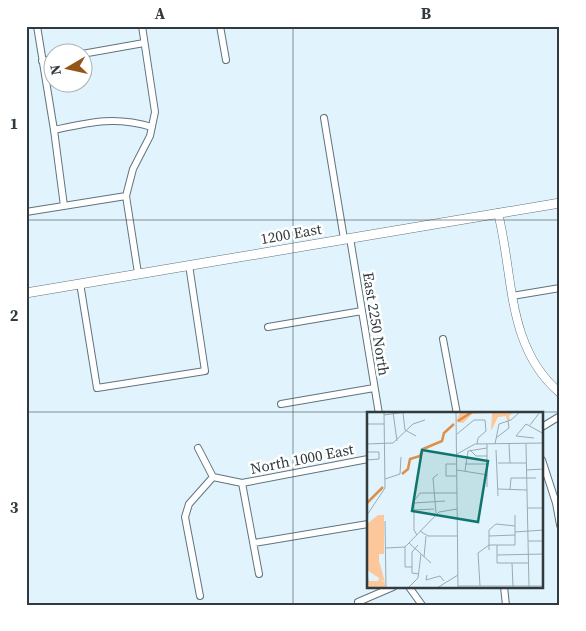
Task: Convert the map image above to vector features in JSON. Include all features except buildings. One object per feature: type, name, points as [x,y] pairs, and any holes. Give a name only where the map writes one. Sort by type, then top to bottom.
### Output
[{"type":"main road","name":"1200 East","points":[[26,293],[560,203]]},
{"type":"street","points":[[37,26],[42,60]]},
{"type":"street","points":[[138,273],[126,196],[132,169],[147,144],[154,112],[142,26]]},
{"type":"street","points":[[220,26],[226,60]]},
{"type":"street","points":[[92,52],[144,43]]},
{"type":"street","points":[[47,92],[64,206]]},
{"type":"street","name":"East 2250 North","points":[[324,118],[362,311],[379,412]]},
{"type":"street","points":[[54,130],[110,120],[134,122],[152,127]]},
{"type":"street","points":[[26,212],[126,196]]},
{"type":"street","points":[[498,213],[519,331],[527,350],[539,370],[560,393]]},
{"type":"street","points":[[80,283],[98,388],[205,371],[188,265]]},
{"type":"street","points":[[512,296],[560,288]]},
{"type":"street","points":[[268,327],[362,311]]},
{"type":"street","points":[[443,339],[457,412]]},
{"type":"street","points":[[281,404],[374,388]]},
{"type":"street","points":[[544,426],[560,416]]},
{"type":"street","points":[[198,448],[213,477],[189,504],[185,517],[200,596]]},
{"type":"street","name":"North 1000 East","points":[[213,477],[242,483],[367,459]]},
{"type":"street","points":[[544,466],[556,503],[560,525]]},
{"type":"street","points":[[242,483],[259,574]]},
{"type":"street","points":[[254,543],[367,524]]},
{"type":"street","points":[[358,602],[391,588]]},
{"type":"street","points":[[410,588],[422,605]]},
{"type":"street","points":[[504,588],[506,605]]}]
